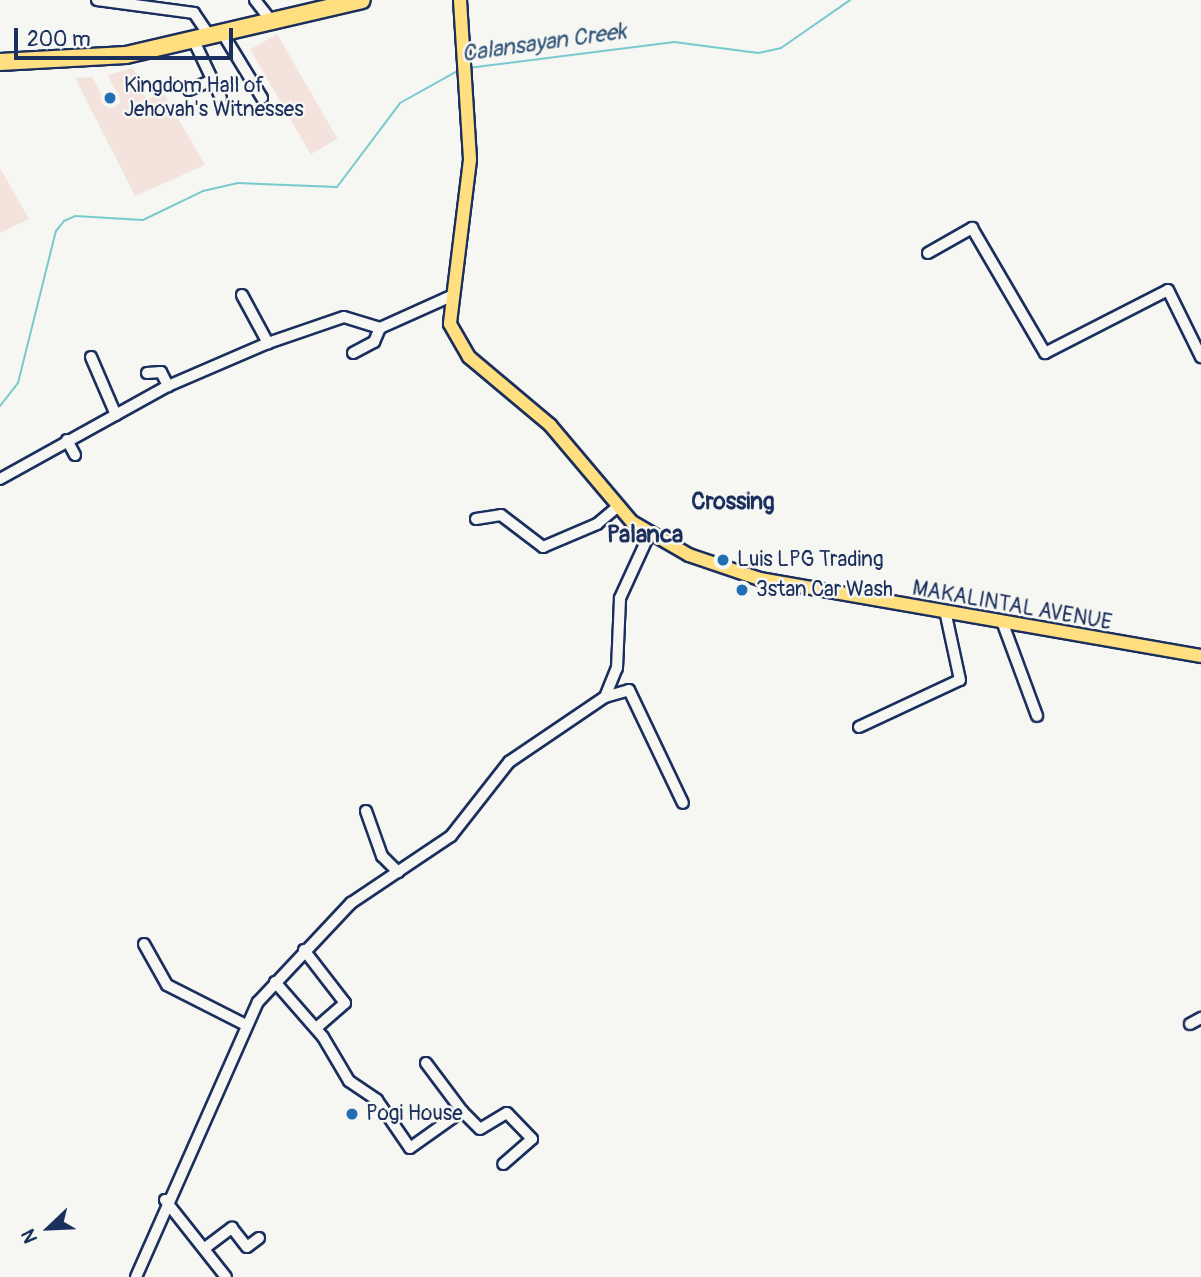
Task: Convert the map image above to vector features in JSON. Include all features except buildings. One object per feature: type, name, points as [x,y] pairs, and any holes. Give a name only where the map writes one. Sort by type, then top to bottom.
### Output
[{"type":"highway","points":[[0,62],[126,55],[362,0]]},
{"type":"main road","name":"MAKALINTAL AVENUE","points":[[460,0],[467,81],[468,192],[449,297],[457,342],[490,379],[550,425],[617,507],[649,535],[760,579],[946,615],[1201,656]]},
{"type":"street","points":[[97,0],[194,13],[209,37],[262,97]]},
{"type":"street","points":[[254,0],[272,22]]},
{"type":"street","points":[[209,37],[213,80],[221,97]]},
{"type":"street","points":[[189,90],[213,80]]},
{"type":"street","points":[[928,254],[972,228],[1045,353],[1168,290],[1201,357]]},
{"type":"street","points":[[242,295],[268,343]]},
{"type":"street","points":[[0,479],[168,386],[268,343],[344,317],[380,328],[449,297]]},
{"type":"street","points":[[353,353],[374,342],[380,328]]},
{"type":"street","points":[[91,358],[116,415]]},
{"type":"street","points":[[147,373],[161,372],[168,386]]},
{"type":"street","points":[[67,440],[75,455]]},
{"type":"street","points":[[476,519],[501,515],[543,547],[597,524],[617,507]]},
{"type":"street","points":[[605,697],[617,668],[620,597],[649,535]]},
{"type":"street","points":[[859,727],[960,680],[946,615]]},
{"type":"street","points":[[1003,624],[1037,716]]},
{"type":"street","points":[[136,1277],[165,1200],[208,1123],[246,1025],[275,982],[351,903],[451,836],[509,762],[605,697],[629,690],[683,803]]},
{"type":"street","points":[[366,811],[382,856],[398,872]]},
{"type":"street","points":[[144,944],[167,985],[246,1025]]},
{"type":"street","points":[[304,950],[345,1003],[316,1028]]},
{"type":"street","points":[[275,982],[316,1028],[346,1077],[377,1100],[410,1148],[462,1111]]},
{"type":"street","points":[[1190,1024],[1201,1018]]},
{"type":"street","points":[[426,1063],[462,1111],[480,1129],[507,1114],[532,1136],[503,1164]]},
{"type":"street","points":[[165,1200],[226,1277]]},
{"type":"street","points":[[205,1248],[232,1228],[247,1247],[259,1238]]},
{"type":"shaded area","points":[[277,34],[338,139],[311,154],[250,50]]},
{"type":"shaded area","points":[[133,68],[147,100],[163,92],[205,165],[135,196],[75,78],[92,77],[109,109],[121,103],[108,75]]},
{"type":"shaded area","points":[[0,168],[29,219],[0,233]]},
{"type":"waterway","name":"Calansayan Creek","points":[[468,68],[674,42],[758,53],[781,48],[850,0]]},
{"type":"waterway","name":"Calansayan Creek","points":[[0,406],[18,383],[56,231],[64,221],[75,216],[143,220],[203,191],[238,183],[337,187],[400,103],[459,70]]},
{"type":"place","name":"Kingdom Hall of Jehovah's Witnesses","points":[[110,98]]},
{"type":"place","name":"Luis LPG Trading","points":[[723,560]]},
{"type":"place","name":"3stan Car Wash","points":[[742,590]]},
{"type":"place","name":"Pogi House","points":[[352,1114]]},
{"type":"district","name":"Crossing","points":[[733,502]]},
{"type":"district","name":"Palanca","points":[[645,535]]}]
